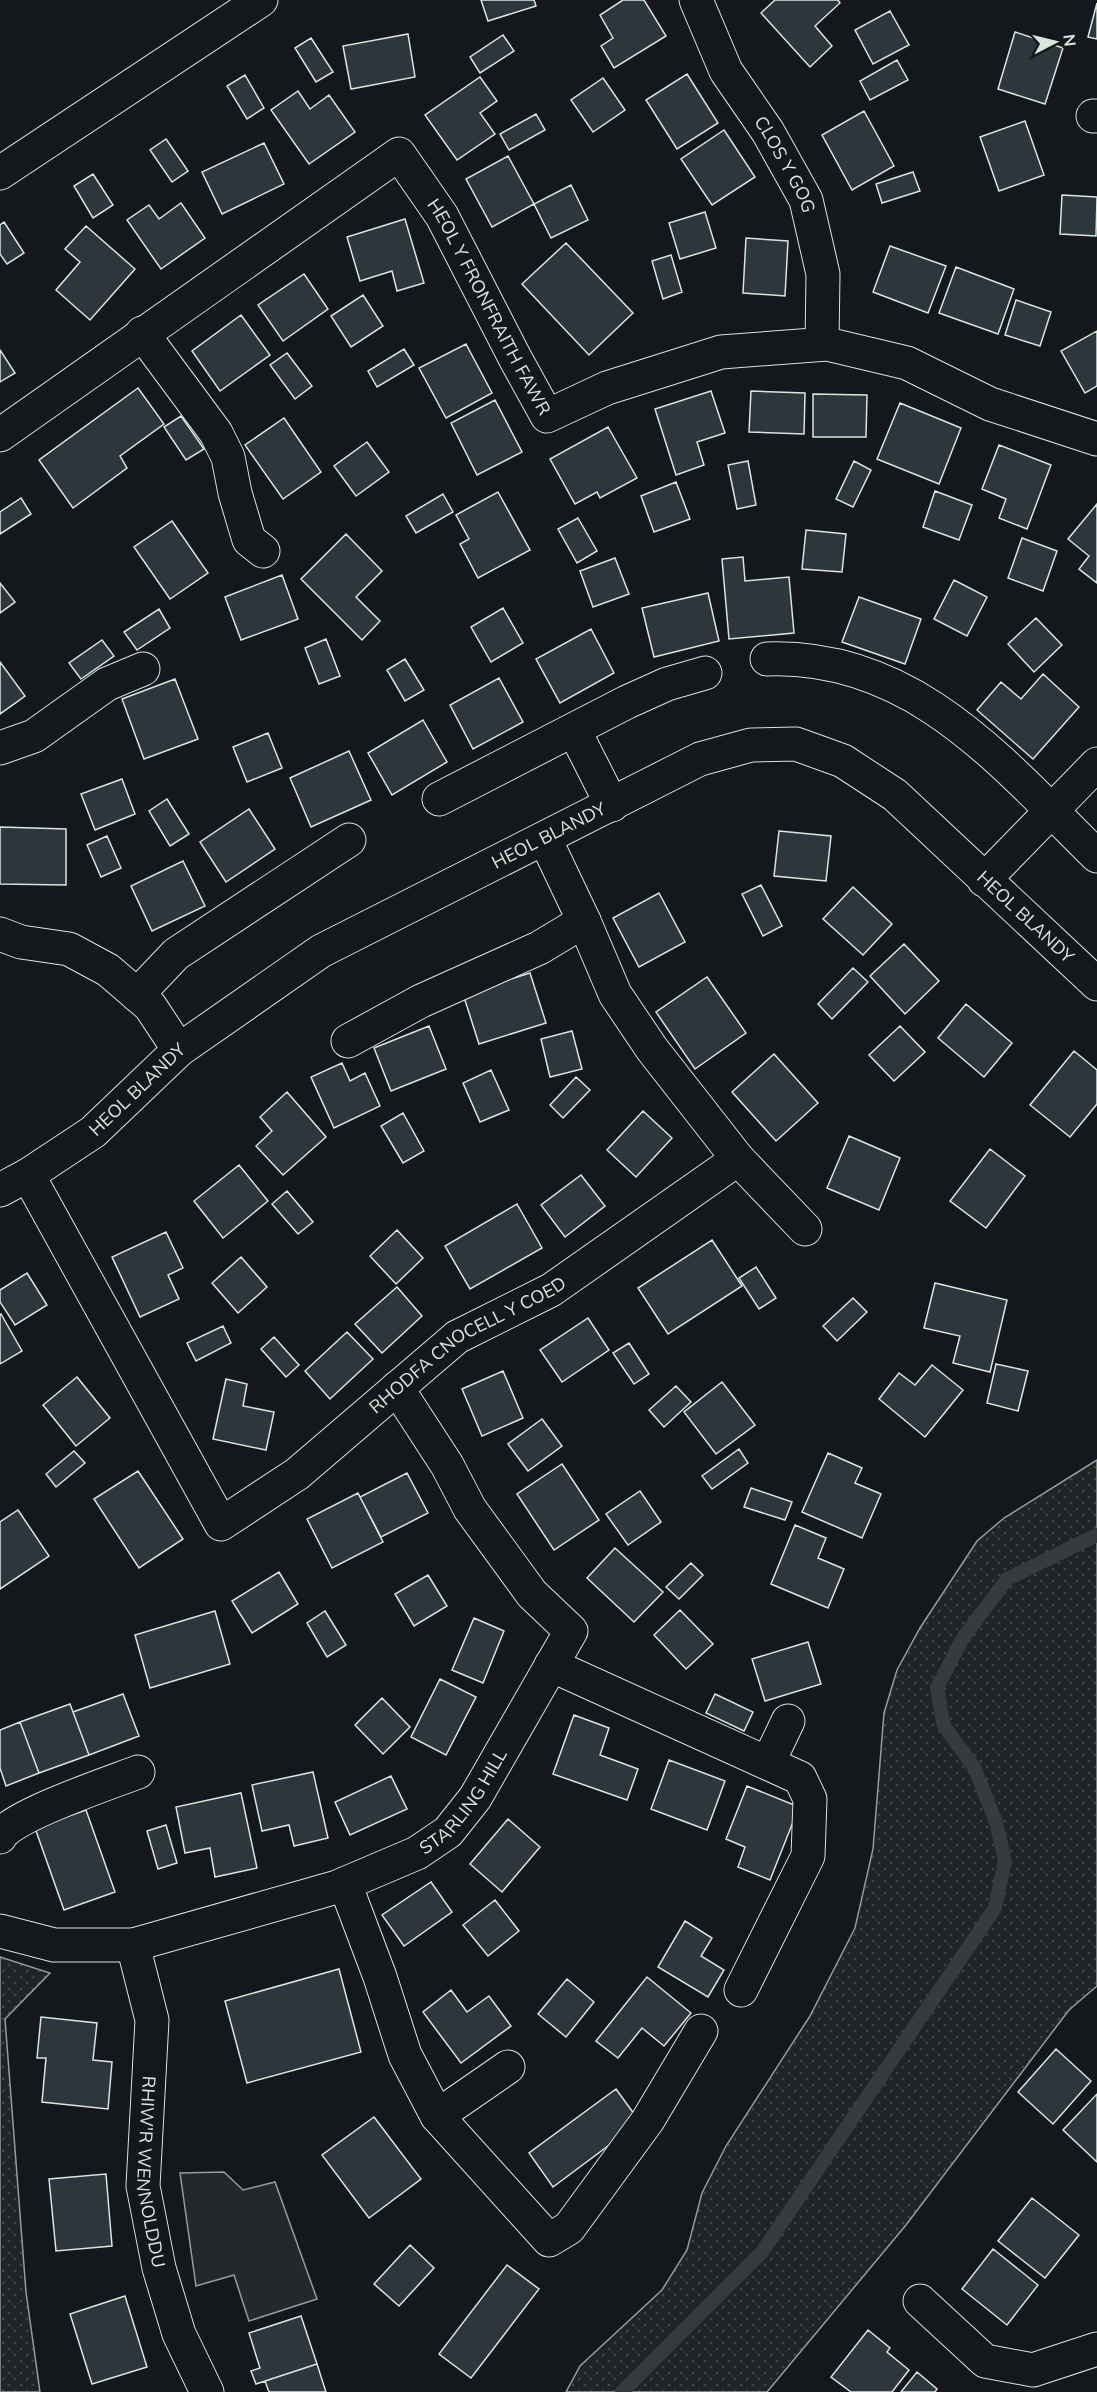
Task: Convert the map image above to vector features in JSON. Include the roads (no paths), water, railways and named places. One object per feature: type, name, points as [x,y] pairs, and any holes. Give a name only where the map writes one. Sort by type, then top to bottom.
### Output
[{"type":"street","points":[[0,173],[261,0]]},
{"type":"street","name":"CLOS Y GOG","points":[[696,0],[726,71],[768,132],[806,200],[823,274],[822,344]]},
{"type":"street","name":"HEOL Y FRONFRAITH FAWR","points":[[0,435],[399,154],[442,216],[514,358],[547,416],[607,388],[721,352],[822,344],[907,363],[990,404],[1097,439]]},
{"type":"street","points":[[142,333],[216,433],[228,457],[235,493],[249,540],[263,551]]},
{"type":"street","points":[[767,659],[797,658],[834,664],[902,690],[946,715],[986,746],[1097,856]]},
{"type":"street","points":[[0,748],[34,736],[107,684],[143,669]]},
{"type":"street","points":[[439,799],[667,684],[705,673]]},
{"type":"street","points":[[574,730],[612,805]]},
{"type":"street","name":"HEOL BLANDY","points":[[14,1182],[93,1132],[179,1050],[321,951],[700,759],[751,745],[796,744],[843,761],[895,795],[1097,984]]},
{"type":"street","points":[[984,880],[1097,764]]},
{"type":"street","points":[[544,839],[584,921],[615,994],[652,1049],[738,1159],[805,1229]]},
{"type":"street","points":[[137,995],[176,954],[349,840]]},
{"type":"street","points":[[348,1041],[421,1001],[539,948],[584,921]]},
{"type":"street","points":[[0,934],[21,942],[69,949],[108,970],[150,1006],[179,1050]]},
{"type":"street","name":"RHODFA CNOCELL Y COED","points":[[14,1182],[221,1524],[297,1474],[457,1337],[551,1290],[738,1159]]},
{"type":"street","name":"STARLING HILL","points":[[0,1930],[54,1945],[133,1945],[345,1884],[417,1853],[448,1832],[476,1798],[571,1631],[532,1594],[470,1509],[447,1465],[397,1388]]},
{"type":"street","points":[[551,1665],[800,1778],[810,1798],[808,1856],[741,1990]]},
{"type":"street","points":[[768,1763],[788,1721]]},
{"type":"street","points":[[0,1837],[3,1831],[22,1818],[138,1772]]},
{"type":"street","points":[[345,1884],[380,1977],[405,2055],[438,2116],[549,2240],[569,2228],[609,2174],[648,2120],[701,2031]]},
{"type":"street","name":"RHIW'R WENNOLDDU","points":[[133,1945],[152,2020],[143,2186],[162,2279],[179,2334],[207,2392]]},
{"type":"street","points":[[438,2116],[508,2067]]},
{"type":"street","points":[[920,2301],[985,2361],[1034,2370],[1097,2349]]},
{"type":"waterway","points":[[622,2392],[762,2252],[995,1908],[1005,1861],[996,1822],[974,1767],[944,1726],[937,1688],[963,1638],[1007,1579],[1097,1535]]}]
